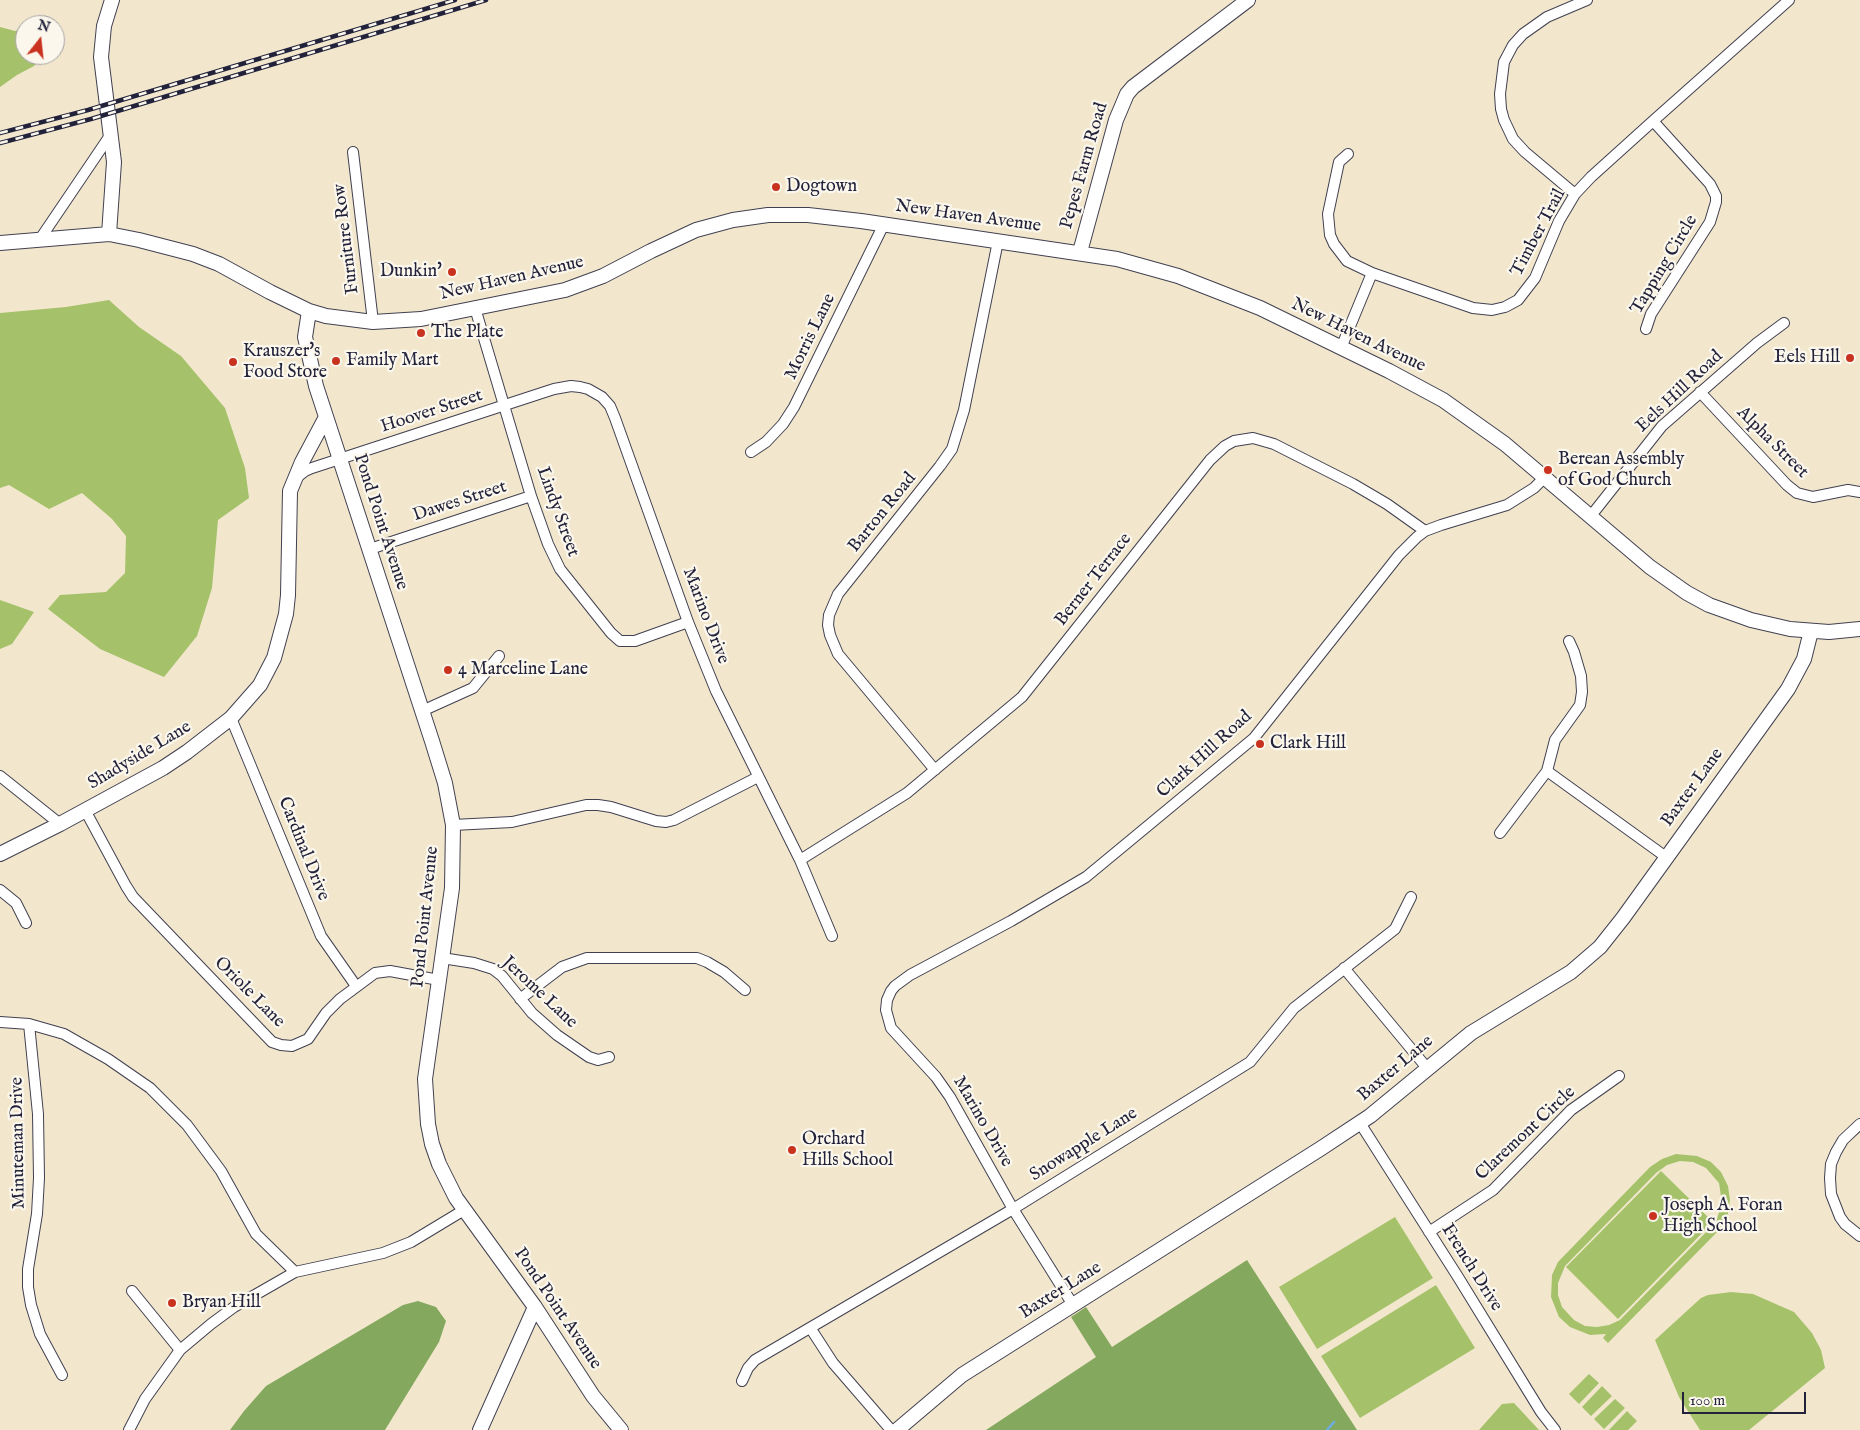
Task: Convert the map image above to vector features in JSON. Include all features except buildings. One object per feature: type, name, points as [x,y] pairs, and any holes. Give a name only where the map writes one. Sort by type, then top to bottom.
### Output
[{"type":"main road","points":[[109,234],[114,176],[111,134],[101,57],[104,26],[112,0]]},
{"type":"main road","name":"Pepes Farm Road","points":[[1080,252],[1116,120],[1127,94],[1133,87],[1248,0]]},
{"type":"main road","name":"New Haven Avenue","points":[[0,243],[109,234],[193,254],[219,264],[310,311],[326,316],[373,322],[421,319],[565,290],[588,283],[696,230],[733,220],[768,215],[787,214],[826,217],[884,224],[1117,259],[1178,276],[1260,308],[1416,385],[1464,414],[1498,439],[1650,567],[1699,600],[1720,610],[1780,627],[1829,632],[1860,629]]},
{"type":"main road","name":"Pond Point Avenue","points":[[310,311],[306,329],[307,347],[316,386],[445,783],[453,825],[452,881],[425,1079],[428,1124],[439,1164],[464,1210],[535,1307],[593,1396],[621,1430]]},
{"type":"main road","name":"Shadyside Lane","points":[[0,854],[163,768],[231,718],[260,685],[274,658],[283,630],[288,595],[289,498],[293,483],[326,417]]},
{"type":"main road","name":"Baxter Lane","points":[[897,1430],[962,1375],[1360,1123],[1471,1033],[1571,972],[1600,947],[1788,689],[1804,659],[1811,631]]},
{"type":"main road","points":[[480,1430],[535,1307]]},
{"type":"street","points":[[1575,194],[1525,152],[1513,139],[1504,120],[1500,94],[1506,57],[1513,45],[1523,34],[1547,17],[1587,0]]},
{"type":"street","name":"Timber Trail","points":[[1348,154],[1339,162],[1328,214],[1330,235],[1337,249],[1347,261],[1372,273],[1473,308],[1492,310],[1505,307],[1518,300],[1535,278],[1559,221],[1575,194],[1591,177],[1789,0]]},
{"type":"street","name":"Tapping Circle","points":[[1646,329],[1651,314],[1710,222],[1716,202],[1716,196],[1710,184],[1653,121]]},
{"type":"street","points":[[40,239],[111,134]]},
{"type":"street","name":"Furniture Row","points":[[353,152],[373,322]]},
{"type":"street","name":"Morris Lane","points":[[751,452],[766,442],[783,424],[794,407],[884,224]]},
{"type":"street","name":"Barton Road","points":[[935,770],[838,654],[830,635],[829,615],[838,594],[952,449],[964,410],[998,241]]},
{"type":"street","points":[[1341,348],[1372,273]]},
{"type":"street","name":"Lindy Street","points":[[475,308],[531,496],[554,560],[617,639],[625,642],[635,641],[688,622]]},
{"type":"street","name":"Eels Hill Road","points":[[1590,517],[1657,432],[1757,343],[1784,323]]},
{"type":"street","name":"Marino Drive","points":[[505,406],[554,389],[571,386],[588,389],[606,401],[615,418],[688,622],[716,691],[800,860],[832,936]]},
{"type":"street","name":"Alpha Street","points":[[1700,392],[1787,485],[1797,493],[1813,497],[1848,490],[1860,492]]},
{"type":"street","name":"Hoover Street","points":[[340,459],[505,406]]},
{"type":"street","name":"Berner Terrace","points":[[800,860],[907,793],[1022,697],[1210,460],[1225,446],[1234,441],[1253,438],[1274,444],[1353,484],[1387,504],[1425,531]]},
{"type":"street","points":[[293,483],[305,471],[340,459]]},
{"type":"street","name":"Clark Hill Road","points":[[895,986],[910,975],[1020,916],[1086,877],[1254,738],[1408,545],[1425,531],[1507,505],[1534,488],[1544,478]]},
{"type":"street","name":"Dawes Street","points":[[370,548],[531,496]]},
{"type":"street","points":[[1500,833],[1547,771],[1555,740],[1576,712],[1581,702],[1580,676],[1569,640]]},
{"type":"street","points":[[422,711],[473,688],[499,656]]},
{"type":"street","name":"Cardinal Drive","points":[[231,718],[321,936],[356,986]]},
{"type":"street","points":[[1547,771],[1666,857]]},
{"type":"street","points":[[0,776],[60,824]]},
{"type":"street","points":[[453,825],[512,822],[586,805],[612,807],[656,821],[666,822],[674,820],[758,777]]},
{"type":"street","name":"Oriole Lane","points":[[86,810],[133,897],[272,1042],[292,1046],[308,1039],[326,1013],[340,998],[370,976],[385,971],[439,980]]},
{"type":"street","points":[[0,890],[16,903],[26,924]]},
{"type":"street","name":"Snowapple Lane","points":[[742,1381],[748,1368],[756,1360],[1013,1208],[1250,1062],[1294,1008],[1395,928],[1411,897]]},
{"type":"street","name":"Jerome Lane","points":[[442,958],[474,963],[493,969],[502,976],[532,1014],[573,1046],[594,1059],[608,1057]]},
{"type":"street","points":[[520,999],[562,966],[587,958],[697,958],[724,972],[745,990]]},
{"type":"street","points":[[1344,968],[1427,1068]]},
{"type":"street","name":"Marino Drive","points":[[895,986],[887,1000],[886,1010],[892,1028],[936,1077],[955,1106],[1013,1208],[1073,1305]]},
{"type":"street","points":[[0,1022],[29,1024],[53,1030],[75,1039],[108,1058],[150,1088],[187,1124],[221,1171],[256,1234],[296,1272]]},
{"type":"street","name":"Minuteman Drive","points":[[29,1024],[38,1114],[39,1178],[37,1214],[28,1269],[28,1287],[31,1305],[40,1334],[62,1375]]},
{"type":"street","name":"Claremont Circle","points":[[1429,1232],[1493,1190],[1571,1110],[1618,1076]]},
{"type":"street","name":"French Drive","points":[[1360,1123],[1541,1412],[1555,1430]]},
{"type":"street","points":[[1860,1124],[1843,1140],[1836,1152],[1831,1164],[1830,1178],[1831,1194],[1840,1217],[1845,1224],[1860,1236]]},
{"type":"street","points":[[129,1430],[145,1399],[180,1350],[234,1307],[296,1272],[383,1253],[411,1242],[464,1210]]},
{"type":"street","points":[[132,1291],[180,1350]]},
{"type":"street","points":[[811,1329],[833,1363],[891,1430]]},
{"type":"green space","points":[[0,27],[15,31],[15,65],[35,65],[0,87]]},
{"type":"green space","points":[[109,300],[139,327],[181,356],[225,408],[245,468],[249,498],[218,520],[212,588],[197,636],[164,677],[100,649],[48,609],[60,595],[106,592],[125,573],[126,536],[112,519],[82,493],[49,509],[9,485],[0,488],[0,313],[66,307]]},
{"type":"green space","points":[[0,600],[34,612],[12,644],[0,649]]},
{"type":"green space","points":[[1676,1154],[1697,1156],[1711,1162],[1721,1172],[1728,1186],[1730,1200],[1728,1214],[1722,1227],[1608,1343],[1603,1338],[1606,1334],[1590,1335],[1570,1327],[1559,1317],[1551,1297],[1552,1275],[1558,1262],[1650,1167],[1662,1159]],"holes":[[[1680,1161],[1693,1162],[1706,1168],[1719,1183],[1722,1203],[1716,1222],[1620,1320],[1609,1325],[1597,1327],[1585,1326],[1574,1320],[1562,1307],[1558,1295],[1558,1283],[1565,1266],[1656,1173],[1667,1165]]]},
{"type":"green space","points":[[1661,1171],[1713,1222],[1618,1319],[1566,1267]]},
{"type":"green space","points":[[1395,1217],[1433,1278],[1317,1349],[1279,1287]]},
{"type":"green space","points":[[1247,1260],[1357,1430],[986,1430],[1096,1357],[1071,1317],[1086,1307],[1112,1347]]},
{"type":"green space","points":[[1436,1285],[1475,1348],[1360,1418],[1321,1356]]},
{"type":"green space","points":[[1731,1292],[1753,1294],[1794,1312],[1812,1333],[1821,1350],[1825,1368],[1749,1430],[1700,1430],[1679,1397],[1655,1340],[1701,1298],[1708,1295]]},
{"type":"green space","points":[[418,1301],[436,1307],[446,1321],[439,1342],[385,1430],[230,1430],[266,1386],[403,1305]]},
{"type":"green space","points":[[1589,1374],[1599,1383],[1579,1404],[1569,1394]]},
{"type":"green space","points":[[1602,1386],[1612,1396],[1591,1416],[1582,1407]]},
{"type":"green space","points":[[1615,1399],[1625,1408],[1604,1429],[1594,1419]]},
{"type":"green space","points":[[1514,1403],[1539,1430],[1479,1430],[1502,1404]]},
{"type":"green space","points":[[1627,1411],[1637,1421],[1628,1430],[1609,1430]]},
{"type":"waterway","points":[[1327,1430],[1334,1422]]},
{"type":"railway","points":[[0,133],[88,110],[455,0]]},
{"type":"railway","points":[[0,143],[91,119],[486,0]]},
{"type":"place","name":"Dogtown","points":[[776,187]]},
{"type":"place","name":"Dunkin'","points":[[452,272]]},
{"type":"place","name":"The Plate","points":[[421,333]]},
{"type":"place","name":"Eels Hill","points":[[1850,358]]},
{"type":"place","name":"Family Mart","points":[[336,361]]},
{"type":"place","name":"Krauszer's Food Store","points":[[233,362]]},
{"type":"place","name":"Berean Assembly of God Church","points":[[1548,470]]},
{"type":"place","name":"4 Marceline Lane","points":[[448,670]]},
{"type":"place","name":"Clark Hill","points":[[1260,744]]},
{"type":"place","name":"Orchard Hills School","points":[[792,1150]]},
{"type":"place","name":"Joseph A. Foran High School","points":[[1653,1216]]},
{"type":"place","name":"Bryan Hill","points":[[172,1303]]}]
